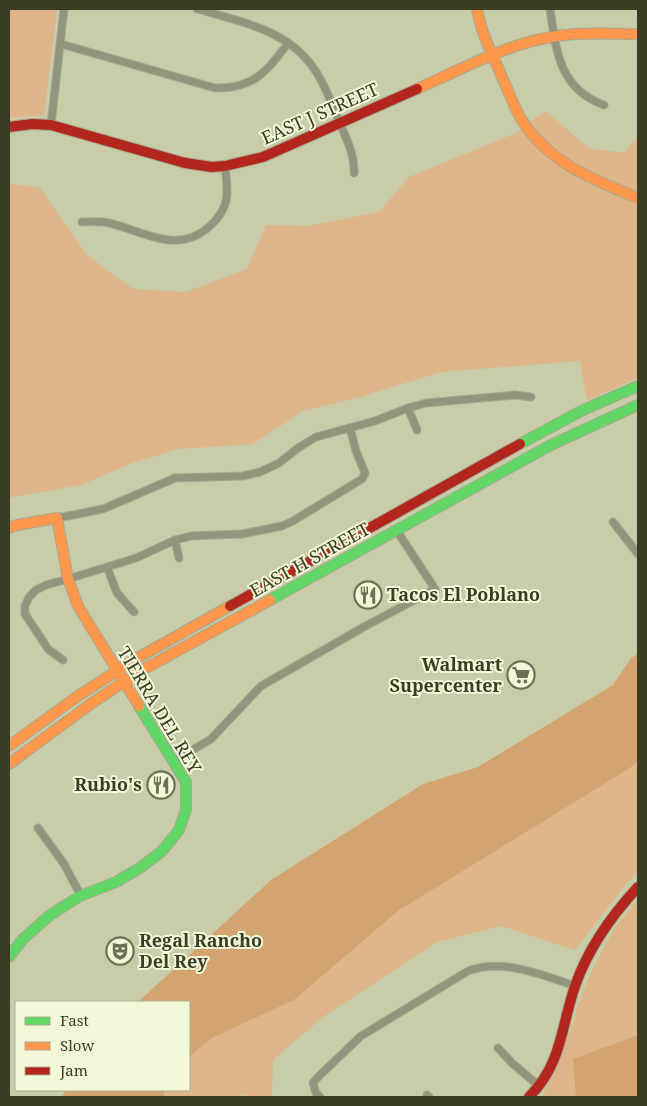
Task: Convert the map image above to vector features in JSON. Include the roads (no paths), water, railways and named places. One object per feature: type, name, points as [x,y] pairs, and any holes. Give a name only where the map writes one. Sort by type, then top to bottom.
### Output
[{"type":"main road","points":[[477,9],[481,29],[492,56],[522,120],[535,139],[556,159],[579,174],[638,198]]},
{"type":"main road","name":"EAST J STREET","points":[[9,127],[32,124],[51,125],[185,163],[225,166],[263,157],[492,56],[524,44],[556,36],[638,34]]},
{"type":"main road","name":"EAST H STREET","points":[[9,746],[117,670],[551,427],[638,386]]},
{"type":"main road","name":"EAST H STREET","points":[[9,764],[124,681],[551,446],[596,423],[638,405]]},
{"type":"main road","points":[[397,531],[396,521],[399,517],[418,506],[418,500]]},
{"type":"main road","points":[[9,528],[57,518]]},
{"type":"main road","name":"TIERRA DEL REY","points":[[11,950],[43,919],[81,896],[106,886],[140,868],[172,840],[181,828],[187,803],[186,782],[78,606],[68,579],[57,518]]},
{"type":"main road","points":[[529,1097],[550,1071],[576,986],[595,945],[614,914],[638,887]]},
{"type":"street","points":[[51,125],[64,9]]},
{"type":"street","points":[[197,9],[266,31],[288,43],[309,61],[340,123],[354,160],[354,173]]},
{"type":"street","points":[[550,9],[559,58],[566,76],[583,95],[604,105]]},
{"type":"street","points":[[61,44],[215,88],[222,88],[244,84],[262,75],[288,43]]},
{"type":"street","points":[[82,222],[96,221],[109,223],[167,241],[194,237],[210,226],[222,210],[228,190],[225,166]]},
{"type":"street","points":[[57,518],[103,508],[175,478],[254,474],[278,463],[316,437],[376,422],[408,408],[437,402],[515,395],[531,397]]},
{"type":"street","points":[[408,408],[417,430]]},
{"type":"street","points":[[63,660],[48,649],[25,614],[29,597],[36,590],[46,584],[136,558],[175,540],[191,536],[242,534],[282,526],[362,479],[365,473],[356,451],[350,428]]},
{"type":"street","points":[[613,522],[638,554]]},
{"type":"street","points":[[174,761],[211,740],[261,686],[435,589],[397,531]]},
{"type":"street","points":[[175,540],[180,558]]},
{"type":"street","points":[[107,567],[117,593],[134,612]]},
{"type":"street","points":[[38,828],[64,864],[81,896]]},
{"type":"street","points":[[320,1097],[316,1093],[313,1083],[318,1076],[361,1036],[462,974],[474,969],[494,965],[508,966],[576,986]]},
{"type":"street","points":[[498,1048],[539,1086]]},
{"type":"place","name":"Tacos El Poblano","points":[[368,595]]},
{"type":"place","name":"Walmart Supercenter","points":[[521,675]]},
{"type":"place","name":"Rubio's","points":[[161,785]]},
{"type":"place","name":"Regal Rancho Del Rey","points":[[120,951]]}]
